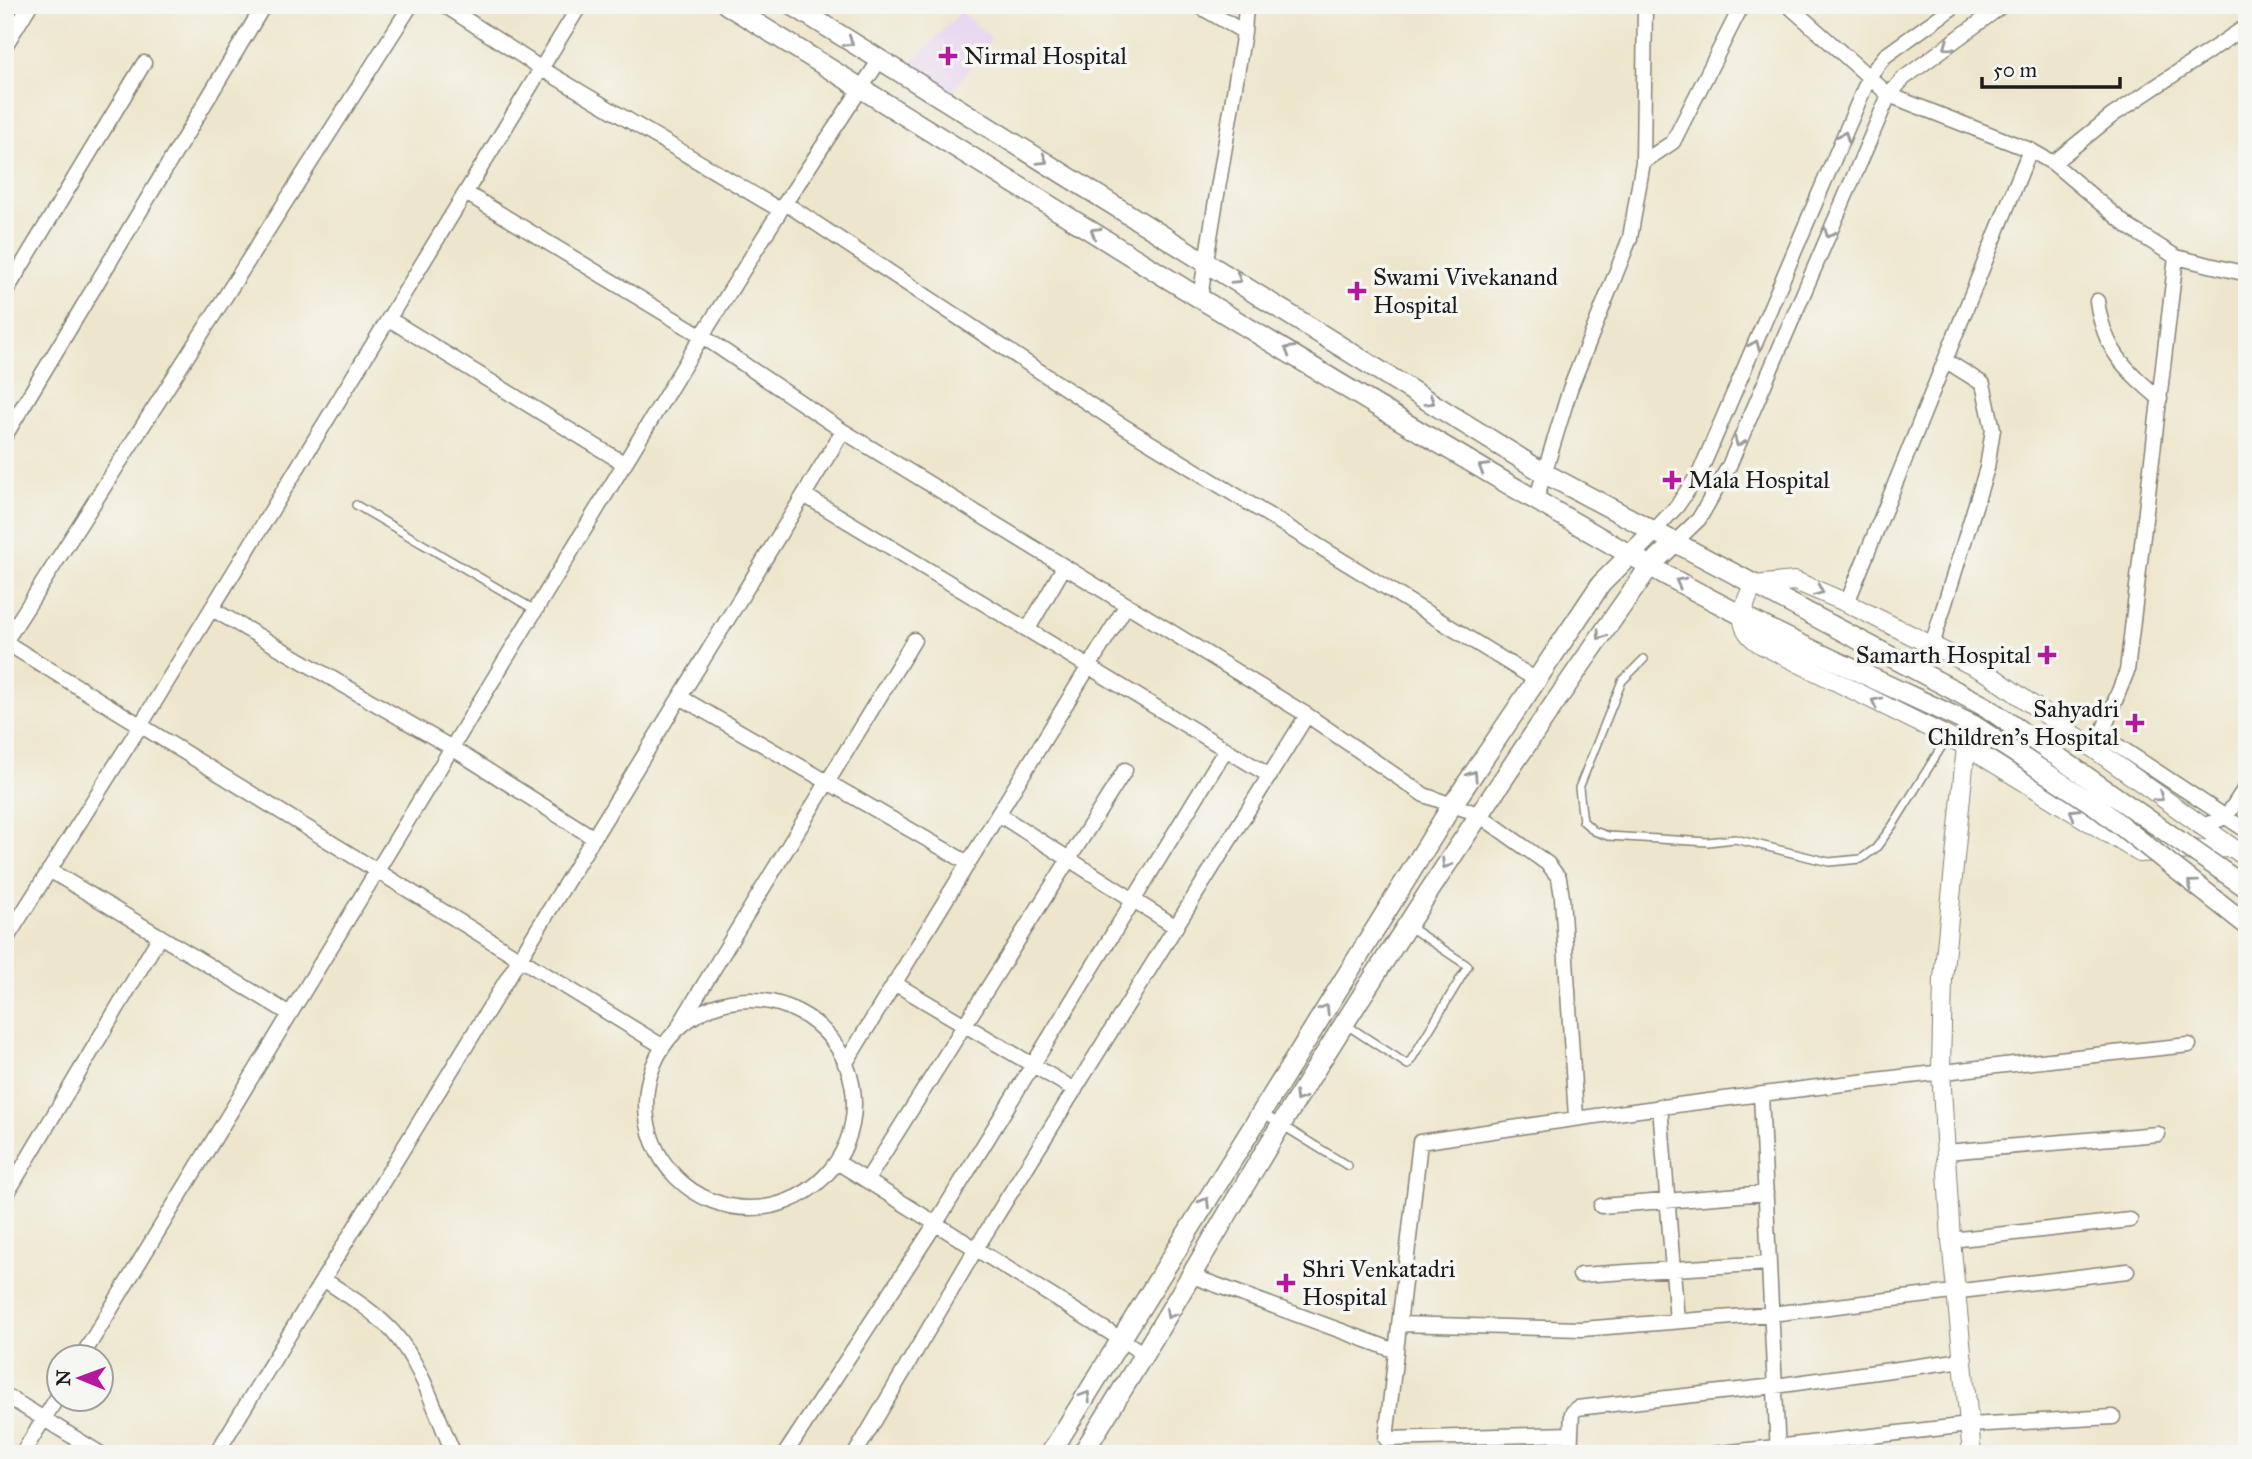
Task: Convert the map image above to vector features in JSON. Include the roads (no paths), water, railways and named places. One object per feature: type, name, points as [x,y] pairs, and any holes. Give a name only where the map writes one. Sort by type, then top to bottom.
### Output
[{"type":"main road","points":[[727,5],[1200,297],[1629,554],[1741,613],[1973,725],[2096,806],[2247,925]]},
{"type":"main road","points":[[792,5],[879,61],[1207,260],[1544,473],[1986,707],[2247,888]]},
{"type":"main road","points":[[1050,1454],[1451,807],[1601,583],[1653,532]]},
{"type":"main road","points":[[1082,1454],[1146,1355],[1282,1124],[1478,814],[1650,566],[1674,543]]},
{"type":"street","points":[[5,46],[30,5]]},
{"type":"street","points":[[5,436],[264,5]]},
{"type":"street","points":[[411,5],[5,642],[662,1046]]},
{"type":"street","points":[[444,5],[542,69],[782,207],[1115,421],[1535,679]]},
{"type":"street","points":[[5,940],[141,726],[580,5]]},
{"type":"street","points":[[1197,5],[1244,32]]},
{"type":"street","points":[[1200,297],[1244,32],[1246,5]]},
{"type":"street","points":[[1536,500],[1570,389],[1630,238],[1643,162],[1645,5]]},
{"type":"street","points":[[1643,162],[1673,142],[1742,5]]},
{"type":"street","points":[[1787,5],[1870,75],[1889,95],[2030,150],[2053,163],[2130,228],[2176,257],[2247,274]]},
{"type":"street","points":[[1653,532],[1678,506],[1700,472],[1870,75],[1885,56],[1956,5]]},
{"type":"street","points":[[1674,543],[1699,519],[1729,466],[1889,95],[1904,78],[2003,5]]},
{"type":"street","points":[[2053,163],[2113,115],[2247,26]]},
{"type":"street","points":[[89,1344],[702,336],[782,207],[879,61]]},
{"type":"street","points":[[5,293],[144,64]]},
{"type":"street","points":[[1847,603],[2030,150]]},
{"type":"street","points":[[466,193],[702,336],[843,430],[1064,568],[1307,715],[1424,795],[1451,807],[1478,814],[1548,864],[1559,878],[1576,1117]]},
{"type":"street","points":[[2099,743],[2127,671],[2176,257]]},
{"type":"street","points":[[2097,301],[2101,329],[2109,347],[2131,374],[2160,399]]},
{"type":"street","points":[[389,319],[625,464]]},
{"type":"street","points":[[1932,645],[1987,468],[1993,429],[1983,384],[1945,360]]},
{"type":"street","points":[[216,1454],[843,430]]},
{"type":"street","points":[[804,495],[1090,665],[1270,776]]},
{"type":"street","points":[[1028,629],[1064,568]]},
{"type":"street","points":[[2229,848],[2140,853],[1966,746],[1751,638],[1741,613],[1753,585],[1796,581],[1932,645],[1989,674],[2247,831]]},
{"type":"street","points":[[845,1063],[1126,606]]},
{"type":"street","points":[[212,609],[453,748],[594,838]]},
{"type":"street","points":[[677,1028],[710,1007],[737,1000],[762,1000],[792,1008],[825,1032],[845,1063],[853,1093],[853,1122],[837,1162],[820,1182],[789,1202],[760,1209],[734,1208],[706,1200],[680,1182],[652,1142],[645,1108],[648,1079],[662,1046],[677,1028],[826,781],[915,640]]},
{"type":"street","points":[[680,697],[968,863]]},
{"type":"street","points":[[855,1454],[977,1247],[1307,715]]},
{"type":"street","points":[[2099,743],[2200,827],[2247,858]]},
{"type":"street","points":[[1966,746],[1944,979],[1941,1071],[1951,1240],[1972,1454]]},
{"type":"street","points":[[785,1454],[936,1223],[1226,749]]},
{"type":"street","points":[[867,1180],[963,1023],[1125,770]]},
{"type":"street","points":[[2200,827],[2226,817],[2247,785]]},
{"type":"street","points":[[998,814],[1176,927]]},
{"type":"street","points":[[49,870],[290,1014]]},
{"type":"street","points":[[5,1197],[160,936]]},
{"type":"street","points":[[894,983],[1075,1090]]},
{"type":"street","points":[[1571,1434],[1386,1439],[1420,1142],[1660,1106],[1941,1071],[2189,1045]]},
{"type":"street","points":[[1761,1095],[1778,1451]]},
{"type":"street","points":[[1660,1106],[1677,1321]]},
{"type":"street","points":[[1946,1152],[2158,1134]]},
{"type":"street","points":[[837,1162],[1146,1355]]},
{"type":"street","points":[[1601,1206],[1766,1193]]},
{"type":"street","points":[[1951,1240],[2130,1220]]},
{"type":"street","points":[[1580,1275],[1769,1264]]},
{"type":"street","points":[[1399,1324],[1582,1329],[1771,1314],[2127,1271]]},
{"type":"street","points":[[1192,1276],[1396,1351]]},
{"type":"street","points":[[323,1279],[369,1311],[394,1333],[419,1374],[454,1454]]},
{"type":"street","points":[[1570,1454],[1572,1413],[1577,1408],[1775,1386],[1963,1360]]},
{"type":"street","points":[[5,1395],[101,1454]]},
{"type":"street","points":[[22,1454],[47,1414]]},
{"type":"street","points":[[1713,1454],[1778,1451],[1969,1425],[2113,1417]]},
{"type":"lane","points":[[356,505],[536,610]]},
{"type":"lane","points":[[1644,659],[1622,681],[1579,788],[1583,821],[1594,831],[1608,836],[1708,842],[1735,839],[1829,862],[1861,859],[1876,848],[1893,825],[1947,738]]},
{"type":"lane","points":[[1345,1024],[1408,1065],[1468,966],[1407,926]]},
{"type":"lane","points":[[1260,1112],[1348,1166]]},
{"type":"place","name":"Nirmal Hospital","points":[[948,56]]},
{"type":"place","name":"Swami Vivekanand Hospital","points":[[1357,291]]},
{"type":"place","name":"Mala Hospital","points":[[1672,480]]},
{"type":"place","name":"Samarth Hospital","points":[[2047,655]]},
{"type":"place","name":"Sahyadri Children's Hospital","points":[[2135,723]]},
{"type":"place","name":"Shri Venkatadri Hospital","points":[[1286,1283]]}]
